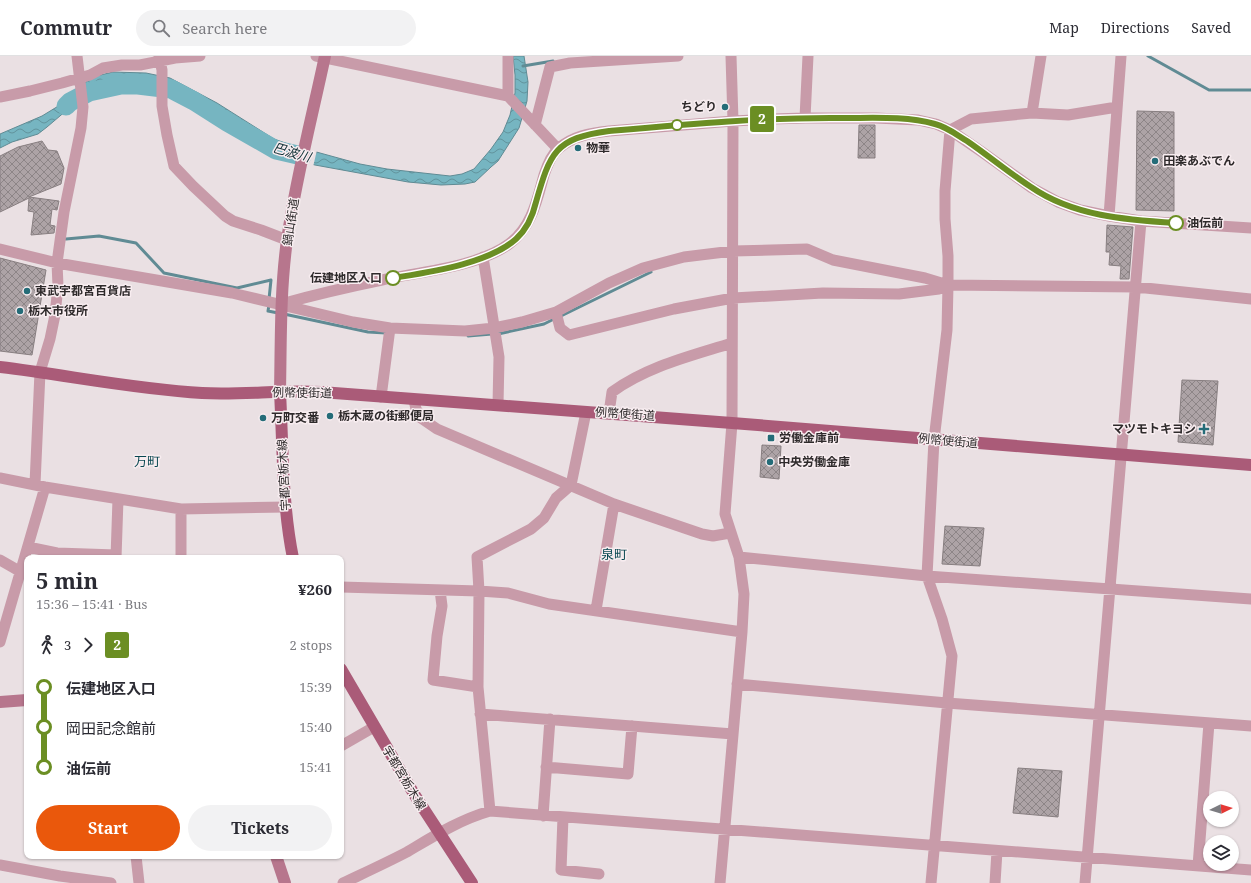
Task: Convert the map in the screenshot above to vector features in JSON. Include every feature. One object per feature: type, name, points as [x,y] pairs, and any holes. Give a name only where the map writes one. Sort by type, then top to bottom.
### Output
[{"type":"main road","name":"例幣使街道","points":[[0,366],[150,389],[202,393],[321,392],[414,400],[609,413],[1251,465]]},
{"type":"main road","name":"宇都宮栃木線","points":[[280,392],[286,507],[289,539],[292,555]]},
{"type":"main road","name":"宇都宮栃木線","points":[[344,675],[439,833],[472,883]]},
{"type":"street","points":[[26,555],[40,486],[40,372],[55,316],[58,286],[57,263],[64,212],[78,144],[83,107],[77,56]]},
{"type":"street","points":[[0,97],[80,82],[103,68],[122,65],[140,65],[200,56]]},
{"type":"street","points":[[508,56],[510,97]]},
{"type":"street","points":[[535,125],[550,67],[570,63],[678,56]]},
{"type":"street","points":[[720,883],[744,594],[739,557],[730,534],[725,514],[732,423],[733,120],[731,56]]},
{"type":"street","points":[[805,118],[808,56]]},
{"type":"street","points":[[1032,113],[1041,56]]},
{"type":"street","points":[[1109,216],[1121,56]]},
{"type":"street","points":[[322,57],[510,97],[558,149]]},
{"type":"street","name":"鍋山街道","points":[[280,392],[281,304],[287,240],[322,57]]},
{"type":"street","points":[[161,62],[162,106],[174,166],[193,186],[232,221],[287,240]]},
{"type":"street","points":[[950,130],[971,119],[1032,113],[1068,115],[1117,108]]},
{"type":"street","points":[[281,304],[383,280],[455,266],[483,257],[508,245],[517,238],[534,212],[548,164],[558,149],[572,140],[589,134],[733,120],[805,118],[918,120],[936,124],[950,130],[1032,188],[1058,202],[1080,210],[1141,221],[1251,228]]},
{"type":"street","points":[[931,883],[933,847],[952,656],[942,618],[927,576],[934,440],[947,330],[948,256],[945,212],[947,156],[950,130]]},
{"type":"street","points":[[1085,883],[1141,221]]},
{"type":"street","points":[[0,249],[57,263],[232,293],[353,322],[390,328],[465,331],[494,328],[556,312],[643,268],[684,257],[733,251],[807,249],[834,260],[918,277],[948,285],[1136,287],[1251,299]]},
{"type":"street","points":[[483,257],[499,357],[498,405]]},
{"type":"street","points":[[556,312],[560,328],[569,334],[674,308],[732,298],[823,293],[899,294],[939,289],[948,285]]},
{"type":"street","points":[[381,397],[390,328]]},
{"type":"street","points":[[609,413],[612,392],[626,382],[661,365],[732,343]]},
{"type":"street","points":[[414,400],[416,409],[421,418],[437,429],[488,452],[614,504],[702,534],[713,536],[730,534]]},
{"type":"street","points":[[490,811],[478,687],[479,591],[477,557],[531,529],[544,518],[556,498],[571,485],[586,412]]},
{"type":"street","points":[[0,478],[181,509],[286,507]]},
{"type":"street","points":[[116,555],[118,499]]},
{"type":"street","points":[[596,610],[614,504]]},
{"type":"street","points":[[181,509],[181,555]]},
{"type":"street","points":[[28,547],[57,553],[96,555]]},
{"type":"street","points":[[739,557],[927,576],[1251,599]]},
{"type":"street","points":[[0,560],[21,572]]},
{"type":"street","points":[[0,642],[24,561]]},
{"type":"street","points":[[344,587],[508,593],[549,604],[742,632]]},
{"type":"street","points":[[440,590],[442,606],[437,636],[433,680],[478,687]]},
{"type":"street","points":[[737,684],[947,703],[1251,726]]},
{"type":"street","points":[[0,702],[24,700]]},
{"type":"street","points":[[480,714],[733,734]]},
{"type":"street","points":[[543,816],[550,719]]},
{"type":"street","points":[[1198,866],[1209,723]]},
{"type":"street","points":[[546,767],[628,774],[632,726]]},
{"type":"street","points":[[344,744],[374,727]]},
{"type":"street","points":[[343,883],[406,852],[439,833],[474,816],[490,811],[997,852],[1251,870]]},
{"type":"street","points":[[563,817],[561,870],[599,874]]},
{"type":"street","points":[[995,883],[997,852]]},
{"type":"street","points":[[136,859],[139,883]]},
{"type":"street","points":[[277,859],[285,883]]},
{"type":"street","points":[[0,865],[60,876],[111,883]]},
{"type":"water","points":[[513,56],[524,56],[528,82],[527,101],[519,128],[498,161],[475,182],[465,184],[441,185],[408,182],[315,165],[286,158],[276,149],[220,118],[214,112],[168,88],[152,83],[121,81],[102,82],[38,134],[12,142],[0,148],[0,134],[42,116],[60,105],[92,77],[113,72],[146,73],[170,78],[217,103],[274,139],[291,145],[360,164],[387,169],[450,176],[462,174],[474,169],[503,132],[510,115],[515,93]]},
{"type":"pier","points":[[294,144],[317,150],[313,167],[290,161]]},
{"type":"building","name":"田楽あぶでん","points":[[1137,111],[1174,112],[1174,211],[1136,210]]},
{"type":"building","points":[[859,125],[875,125],[875,158],[858,158]]},
{"type":"building","points":[[42,141],[48,150],[57,151],[64,168],[61,184],[29,197],[59,201],[57,210],[52,209],[50,225],[55,226],[54,233],[31,235],[34,212],[28,211],[29,198],[0,212],[0,156],[18,147]]},
{"type":"building","points":[[1107,225],[1133,227],[1129,279],[1120,279],[1121,266],[1109,265],[1110,252],[1106,252]]},
{"type":"building","name":"栃木市役所","points":[[0,258],[46,270],[32,355],[0,351]]},
{"type":"building","points":[[1182,380],[1218,381],[1213,445],[1178,442]]},
{"type":"building","name":"中央労働金庫","points":[[762,445],[781,446],[779,479],[760,477]]},
{"type":"building","points":[[945,526],[984,528],[980,566],[942,564]]},
{"type":"building","points":[[1018,768],[1062,771],[1058,817],[1013,813]]},
{"type":"waterway","points":[[1148,56],[1209,90],[1251,90]]},
{"type":"waterway","points":[[523,66],[553,61]]},
{"type":"waterway","name":"巴波川","points":[[66,106],[70,102],[89,92],[121,85],[138,85],[171,89],[276,150],[302,156]]},
{"type":"waterway","points":[[66,239],[99,236],[136,243],[164,273],[237,288],[271,280],[269,299]]},
{"type":"waterway","points":[[561,316],[651,272]]},
{"type":"waterway","points":[[269,305],[268,311],[278,313]]},
{"type":"waterway","points":[[284,314],[368,332],[386,333]]},
{"type":"waterway","points":[[498,334],[544,324],[556,318]]},
{"type":"waterway","points":[[468,336],[492,334]]},
{"type":"bus line","name":"2","points":[[393,278],[463,264],[495,252],[508,245],[517,238],[534,212],[548,164],[558,149],[572,140],[589,134],[609,131],[733,120],[876,118],[918,120],[936,124],[950,130],[1032,188],[1058,202],[1080,210],[1124,219],[1176,223]]},
{"type":"place","name":"ちどり","points":[[725,107]]},
{"type":"place","name":"物華","points":[[578,148]]},
{"type":"place","name":"田楽あぶでん","points":[[1155,161]]},
{"type":"place","name":"油伝前","points":[[1176,223]]},
{"type":"place","name":"伝建地区入口","points":[[393,278]]},
{"type":"place","name":"東武宇都宮百貨店","points":[[27,291]]},
{"type":"place","name":"栃木市役所","points":[[20,311]]},
{"type":"place","name":"栃木蔵の街郵便局","points":[[330,416]]},
{"type":"place","name":"万町交番","points":[[263,418]]},
{"type":"place","name":"マツモトキヨシ","points":[[1204,429]]},
{"type":"place","name":"労働金庫前","points":[[771,438]]},
{"type":"place","name":"中央労働金庫","points":[[770,462]]},
{"type":"district","name":"万町","points":[[147,461]]},
{"type":"district","name":"泉町","points":[[614,554]]}]
